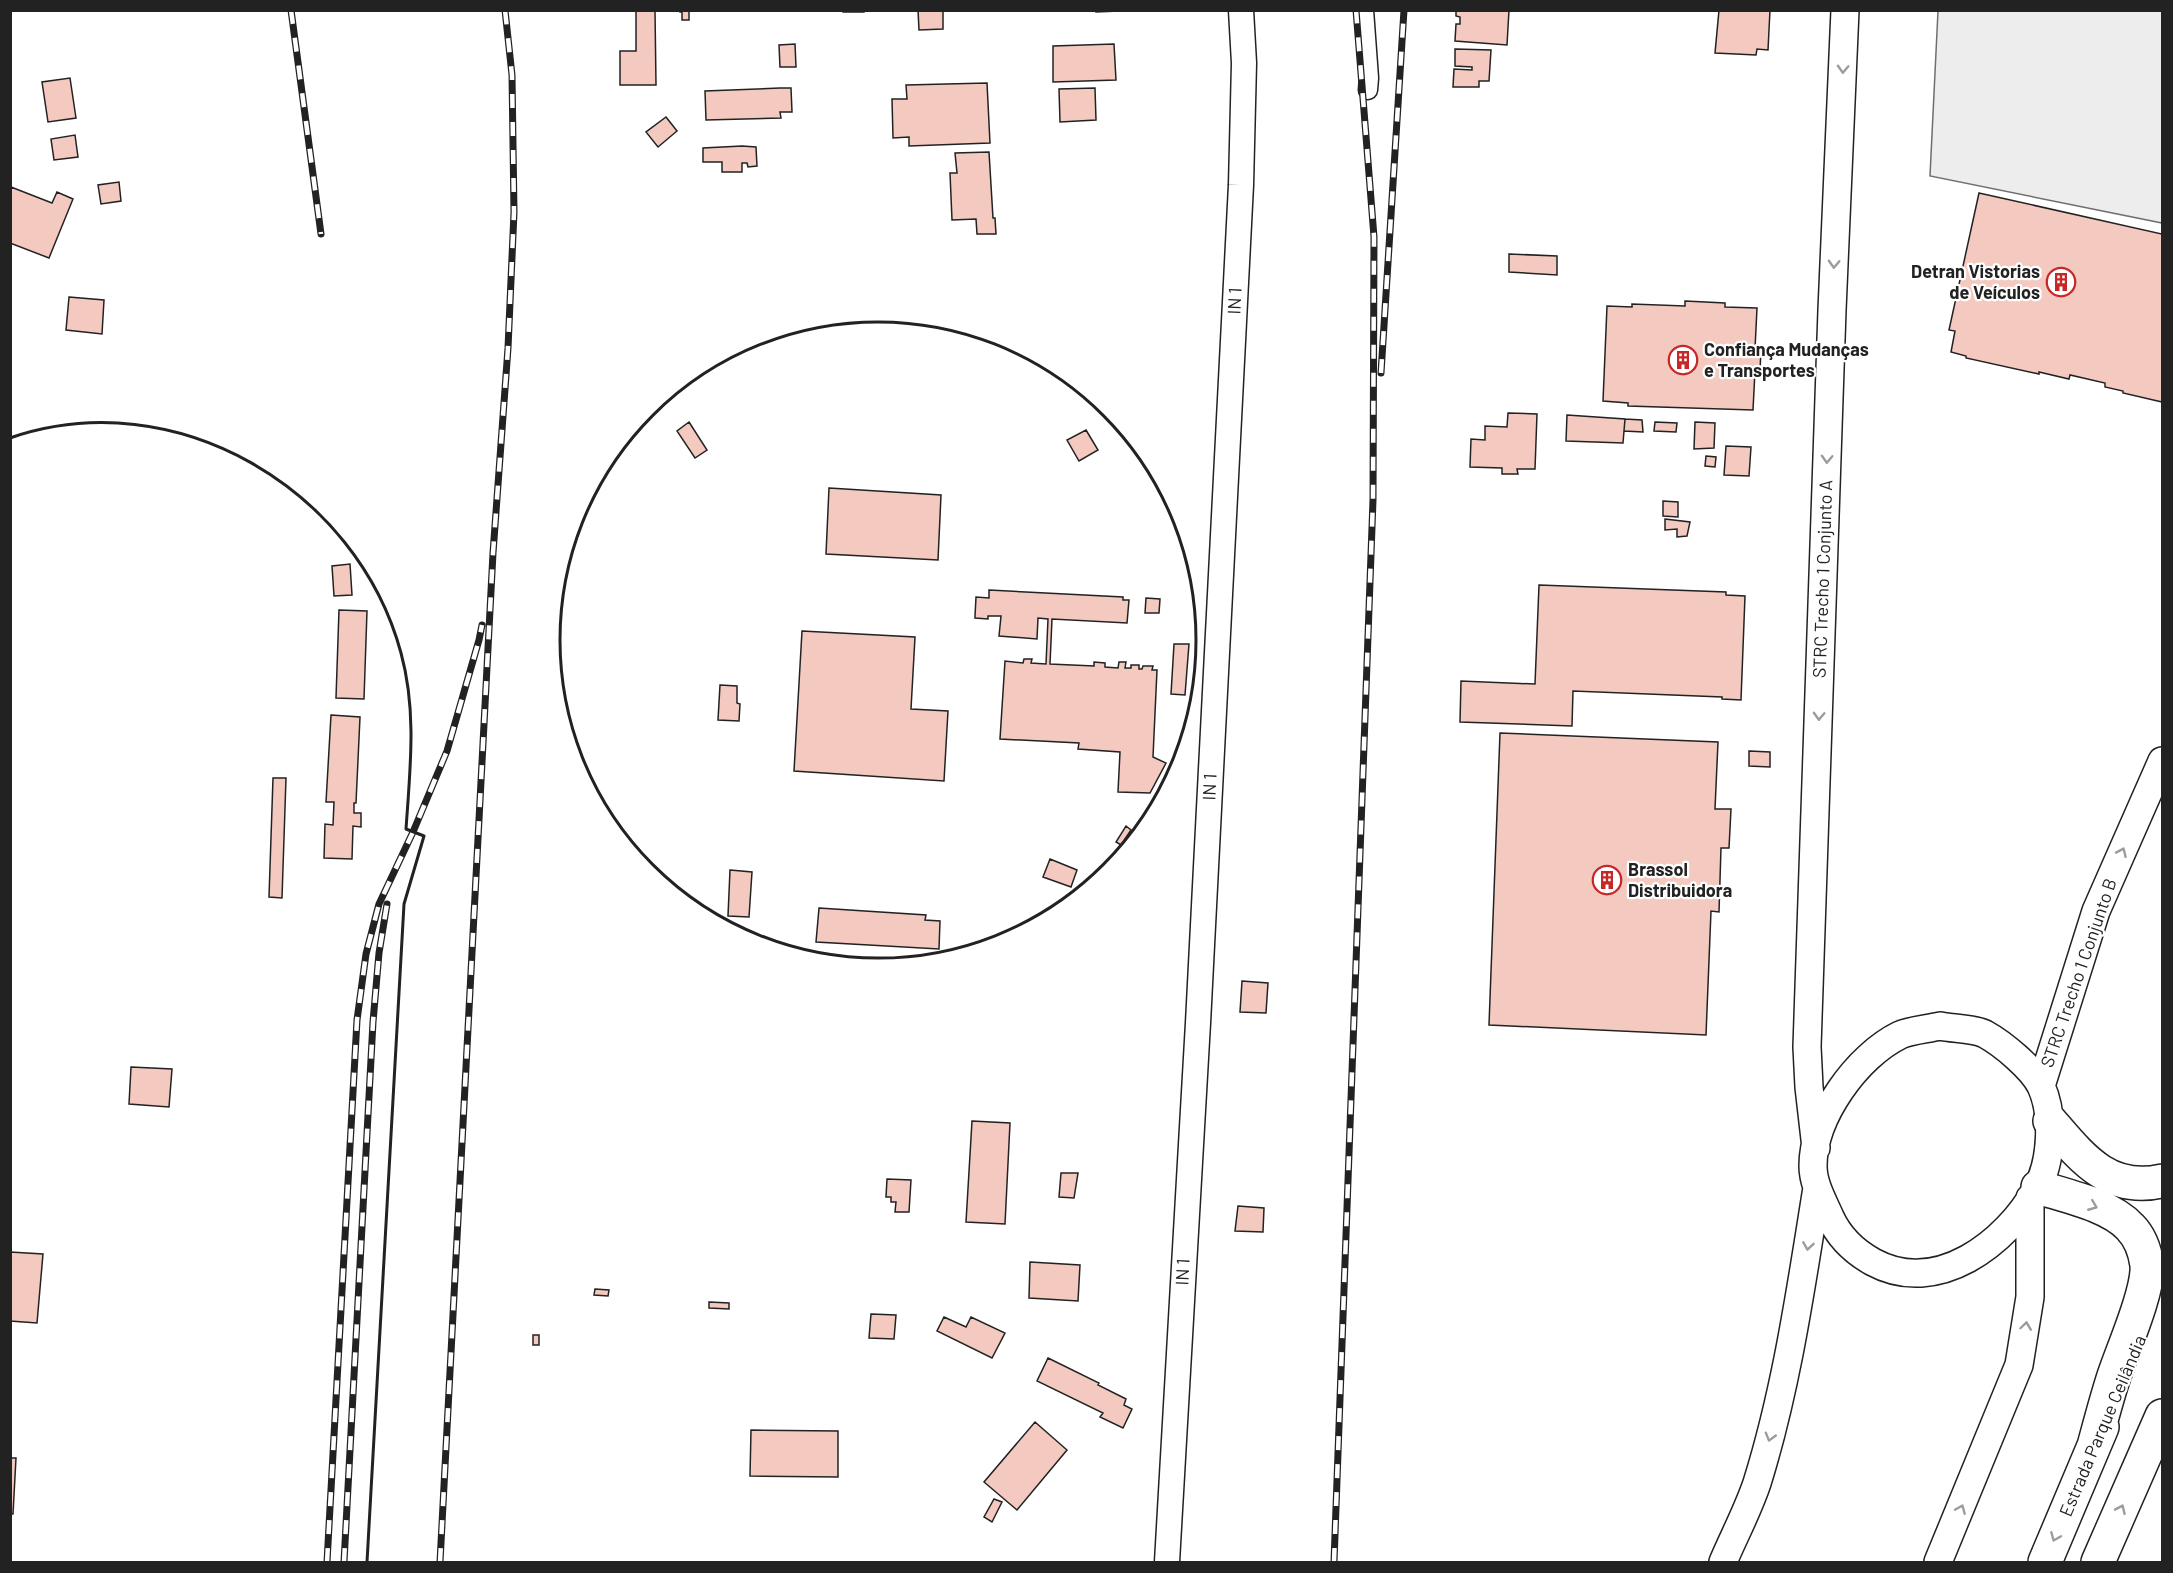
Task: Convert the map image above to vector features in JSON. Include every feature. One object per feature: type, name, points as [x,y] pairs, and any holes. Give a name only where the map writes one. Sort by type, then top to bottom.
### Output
[{"type":"highway","points":[[2050,1121],[2081,1158],[2102,1173],[2124,1182],[2149,1184],[2163,1181]]},
{"type":"highway","points":[[2034,1193],[2089,1203],[2111,1213],[2130,1226],[2142,1243],[2147,1266],[2144,1288],[2112,1381],[2094,1446]]},
{"type":"highway","name":"Estrada Parque Ceilândia","points":[[2045,1563],[2163,1291]]},
{"type":"highway","points":[[2098,1563],[2163,1416]]},
{"type":"main road","name":"STRC Trecho 1 Conjunto A","points":[[1816,1148],[1807,1047],[1845,10]]},
{"type":"main road","name":"STRC Trecho 1 Conjunto B","points":[[2041,1086],[2096,911],[2163,761]]},
{"type":"main road","points":[[1940,1026],[1983,1033],[2015,1054],[2041,1086],[2050,1121],[2047,1159],[2034,1193],[2010,1226],[1989,1246],[1968,1260],[1943,1269],[1908,1274],[1885,1269],[1860,1254],[1836,1230],[1817,1188],[1813,1166],[1816,1148],[1828,1109],[1846,1082],[1878,1048],[1903,1034],[1940,1026]]},
{"type":"main road","points":[[1723,1563],[1756,1486],[1773,1429],[1796,1321],[1817,1188]]},
{"type":"main road","points":[[1938,1563],[2019,1365],[2030,1297],[2034,1193]]},
{"type":"street","name":"IN 1","points":[[1167,1563],[1198,1023],[1241,185],[1244,63],[1241,10]]},
{"type":"street","points":[[1364,10],[1368,90]]},
{"type":"shaded area","points":[[1938,11],[2162,11],[2162,223],[1930,176]]},
{"type":"building","points":[[636,10],[655,10],[656,85],[620,85],[620,51],[636,51]]},
{"type":"building","points":[[680,10],[692,10],[689,12],[689,20],[682,20]]},
{"type":"building","points":[[843,10],[864,10],[864,12],[843,12]]},
{"type":"building","points":[[918,10],[943,10],[943,29],[919,30]]},
{"type":"building","points":[[1096,10],[1144,10],[1096,12]]},
{"type":"building","points":[[1456,10],[1509,10],[1507,45],[1455,41],[1456,24],[1460,24],[1460,17],[1456,16]]},
{"type":"building","points":[[1719,10],[1770,10],[1768,50],[1757,49],[1756,55],[1715,53]]},
{"type":"building","points":[[795,44],[796,67],[780,67],[779,45]]},
{"type":"building","points":[[1114,44],[1116,80],[1053,82],[1053,46]]},
{"type":"building","points":[[1455,49],[1491,50],[1489,81],[1479,81],[1479,87],[1453,87],[1454,69],[1472,70],[1472,67],[1455,66]]},
{"type":"building","points":[[70,78],[76,118],[48,122],[42,82]]},
{"type":"building","points":[[987,83],[990,143],[909,146],[909,137],[893,138],[892,99],[907,99],[906,85]]},
{"type":"building","points":[[791,88],[792,112],[780,112],[781,118],[706,120],[705,91]]},
{"type":"building","points":[[1095,88],[1096,120],[1060,122],[1059,89]]},
{"type":"building","points":[[666,117],[677,131],[658,147],[646,132]]},
{"type":"building","points":[[75,135],[78,157],[54,160],[51,139]]},
{"type":"building","points":[[756,147],[757,166],[748,167],[747,163],[742,163],[742,172],[722,172],[722,162],[703,162],[703,148]]},
{"type":"building","points":[[989,152],[996,234],[977,234],[976,219],[952,220],[950,173],[957,173],[955,153]]},
{"type":"building","points":[[119,182],[121,201],[101,204],[98,185]]},
{"type":"building","points":[[11,187],[52,203],[57,192],[73,199],[49,258],[10,243]]},
{"type":"building","name":"Detran Vistorias de Veículos","points":[[1979,193],[2162,234],[2162,402],[2105,387],[2105,383],[2070,375],[2069,379],[2039,372],[2039,374],[1966,358],[1966,356],[1951,352],[1955,331],[1949,330]]},
{"type":"building","points":[[1509,254],[1557,256],[1557,275],[1509,272]]},
{"type":"building","points":[[69,297],[104,300],[102,334],[66,330]]},
{"type":"building","name":"Confiança Mudanças e Transportes","points":[[1685,301],[1725,303],[1725,307],[1757,308],[1755,349],[1761,349],[1760,371],[1755,371],[1753,410],[1628,406],[1628,403],[1603,401],[1607,306],[1632,307],[1632,304],[1685,306]]},
{"type":"building","points":[[1508,413],[1537,414],[1535,469],[1517,469],[1518,474],[1502,474],[1502,468],[1470,467],[1471,439],[1485,440],[1485,426],[1507,427]]},
{"type":"building","points":[[1567,415],[1625,419],[1623,443],[1566,441]]},
{"type":"building","points":[[1625,419],[1642,420],[1643,432],[1624,431]]},
{"type":"building","points":[[689,422],[707,450],[695,458],[677,431]]},
{"type":"building","points":[[1655,422],[1677,423],[1676,432],[1654,431]]},
{"type":"building","points":[[1695,422],[1715,423],[1714,448],[1694,449]]},
{"type":"building","points":[[1086,430],[1098,450],[1079,461],[1067,440]]},
{"type":"building","points":[[1726,446],[1751,447],[1749,476],[1724,475]]},
{"type":"building","points":[[1706,456],[1716,457],[1715,467],[1705,466]]},
{"type":"building","points":[[829,488],[941,495],[938,560],[826,554]]},
{"type":"building","points":[[1663,501],[1678,502],[1678,517],[1663,516]]},
{"type":"building","points":[[1665,519],[1690,522],[1687,536],[1677,537],[1677,529],[1665,530]]},
{"type":"building","points":[[350,564],[352,595],[334,596],[332,566]]},
{"type":"building","points":[[1539,585],[1726,592],[1726,595],[1745,596],[1741,700],[1722,699],[1722,697],[1573,691],[1572,726],[1460,722],[1461,681],[1535,684]]},
{"type":"building","points":[[989,590],[1123,597],[1123,600],[1129,600],[1127,623],[1052,619],[1050,664],[1094,666],[1094,662],[1105,663],[1105,667],[1118,668],[1119,662],[1126,662],[1125,668],[1139,665],[1139,669],[1143,666],[1153,666],[1152,670],[1157,670],[1153,757],[1166,763],[1150,793],[1118,792],[1120,752],[1078,749],[1079,743],[1000,739],[1005,661],[1023,663],[1024,659],[1032,659],[1031,663],[1046,664],[1048,619],[1038,618],[1037,639],[999,636],[1001,616],[988,616],[988,619],[975,618],[976,597],[989,598]]},
{"type":"building","points":[[1146,598],[1160,599],[1159,613],[1145,613]]},
{"type":"building","points":[[339,610],[367,611],[364,699],[336,698]]},
{"type":"building","points":[[802,631],[915,637],[911,709],[948,711],[944,781],[794,771]]},
{"type":"building","points":[[1174,644],[1189,644],[1185,695],[1171,694]]},
{"type":"building","points":[[720,685],[737,686],[737,703],[740,704],[739,721],[718,720]]},
{"type":"building","points":[[331,715],[360,717],[354,813],[361,813],[361,827],[353,826],[352,859],[324,858],[325,824],[333,825],[334,802],[326,802]]},
{"type":"building","name":"Brassol Distribuidora","points":[[1500,733],[1718,742],[1715,809],[1731,809],[1729,848],[1721,848],[1719,912],[1711,911],[1706,1035],[1489,1025]]},
{"type":"building","points":[[1749,751],[1770,752],[1770,767],[1749,766]]},
{"type":"building","points":[[273,778],[286,778],[282,898],[269,897]]},
{"type":"building","points":[[1126,826],[1131,830],[1121,845],[1116,842]]},
{"type":"building","points":[[1050,859],[1077,870],[1071,887],[1043,877]]},
{"type":"building","points":[[730,870],[752,872],[749,917],[728,916]]},
{"type":"building","points":[[819,908],[926,915],[925,920],[940,921],[939,949],[816,942]]},
{"type":"building","points":[[1242,981],[1268,983],[1266,1013],[1240,1012]]},
{"type":"building","points":[[131,1067],[172,1069],[169,1107],[129,1104]]},
{"type":"building","points":[[972,1121],[1010,1123],[1005,1224],[966,1222]]},
{"type":"building","points":[[1061,1173],[1078,1173],[1074,1198],[1059,1197]]},
{"type":"building","points":[[887,1179],[911,1180],[909,1212],[895,1212],[896,1202],[891,1202],[891,1197],[886,1197]]},
{"type":"building","points":[[1238,1206],[1264,1208],[1263,1232],[1235,1231]]},
{"type":"building","points":[[10,1252],[43,1254],[37,1323],[10,1321]]},
{"type":"building","points":[[1030,1262],[1080,1265],[1078,1301],[1029,1298]]},
{"type":"building","points":[[595,1289],[609,1290],[608,1296],[594,1295]]},
{"type":"building","points":[[709,1302],[729,1303],[729,1309],[709,1308]]},
{"type":"building","points":[[871,1314],[896,1315],[894,1339],[869,1338]]},
{"type":"building","points":[[944,1317],[966,1327],[971,1317],[1005,1333],[992,1358],[937,1331]]},
{"type":"building","points":[[533,1335],[539,1335],[539,1345],[533,1345]]},
{"type":"building","points":[[1048,1358],[1126,1399],[1124,1405],[1132,1409],[1123,1428],[1100,1417],[1103,1413],[1037,1381]]},
{"type":"building","points":[[1035,1422],[1067,1450],[1017,1510],[984,1482]]},
{"type":"building","points":[[751,1430],[838,1431],[838,1477],[750,1476]]},
{"type":"building","points":[[10,1458],[16,1458],[13,1514],[10,1514]]},
{"type":"building","points":[[994,1499],[1002,1502],[992,1522],[984,1517]]},
{"type":"railway","points":[[291,10],[321,234]]},
{"type":"railway","points":[[440,1562],[493,553],[508,348],[514,212],[512,75],[505,10]]},
{"type":"railway","points":[[1334,1562],[1373,500],[1374,237],[1356,10]]},
{"type":"railway","points":[[1381,373],[1404,10]]},
{"type":"railway","points":[[327,1562],[357,1020],[366,954],[379,904],[413,832],[447,751],[482,625]]},
{"type":"railway","points":[[344,1562],[373,1022],[379,953],[387,904]]},
{"type":"wall","points":[[878,322],[909,323],[940,328],[1000,346],[1055,375],[1103,415],[1143,463],[1172,518],[1190,578],[1195,609],[1196,640],[1195,671],[1190,702],[1172,762],[1143,817],[1103,865],[1055,905],[1000,934],[940,952],[909,957],[878,958],[847,957],[816,952],[756,934],[701,905],[653,865],[613,817],[584,762],[566,702],[561,671],[560,640],[561,609],[566,578],[584,518],[613,463],[653,415],[701,375],[756,346],[816,328],[847,323],[878,322]]},
{"type":"wall","points":[[10,438],[72,424],[135,424],[195,438],[251,463],[301,498],[345,542],[378,594],[401,653],[411,719],[406,829],[424,836],[404,904],[367,1562]]},
{"type":"place","name":"Detran Vistorias de Veículos","points":[[2061,282]]},
{"type":"place","name":"Confiança Mudanças e Transportes","points":[[1683,360]]},
{"type":"place","name":"Brassol Distribuidora","points":[[1607,880]]}]
